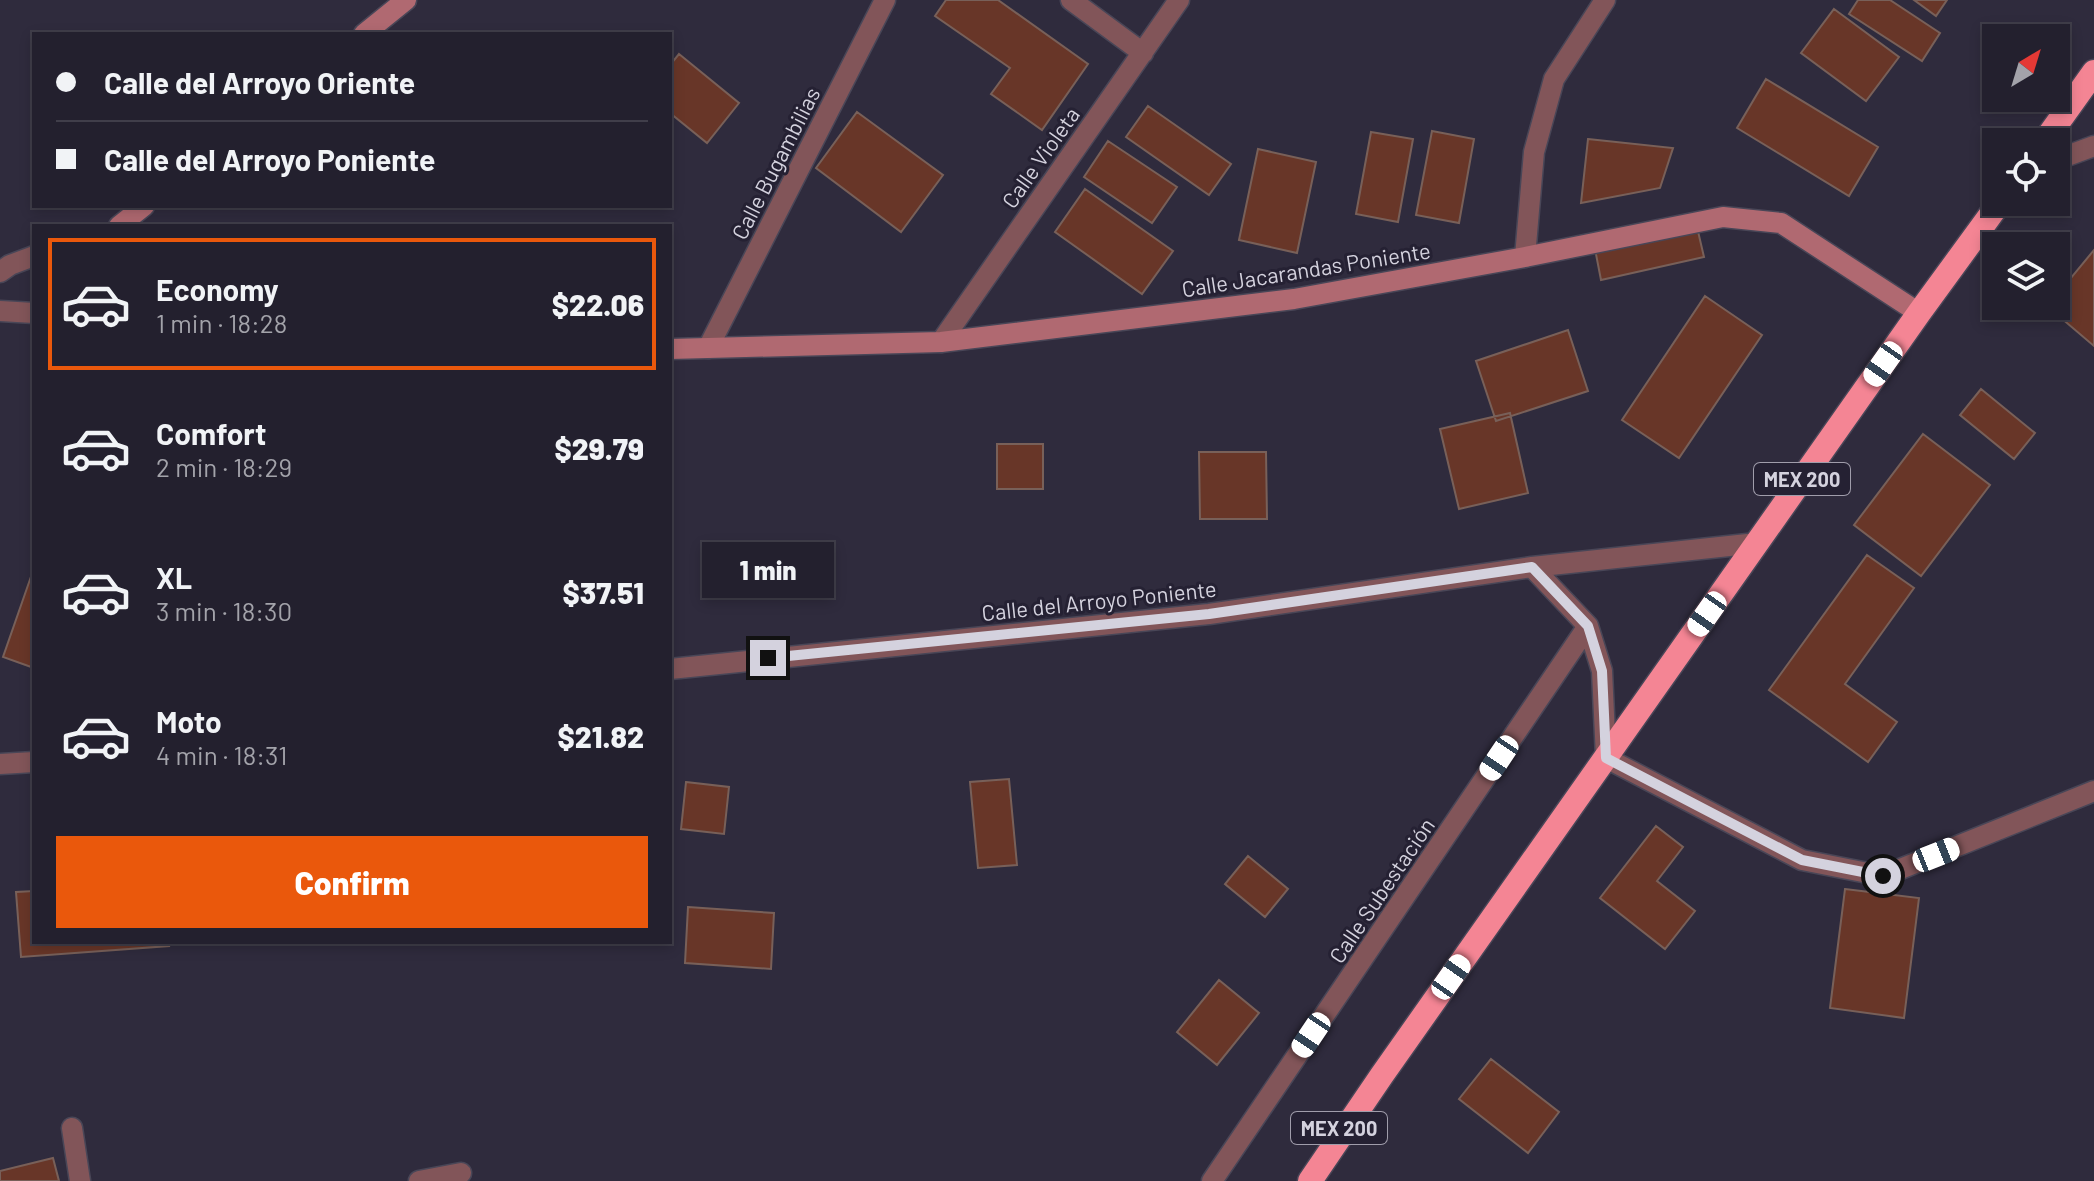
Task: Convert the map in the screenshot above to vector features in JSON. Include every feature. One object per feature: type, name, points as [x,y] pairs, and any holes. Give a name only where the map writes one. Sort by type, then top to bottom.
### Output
[{"type":"highway","points":[[2054,128],[2094,72]]},
{"type":"highway","name":"MEX 200","points":[[1310,1181],[1990,216]]},
{"type":"highway","name":"MEX 200","points":[[1297,1181],[1382,1075]]},
{"type":"street","points":[[366,32],[406,0]]},
{"type":"street","name":"Calle Bugambilias","points":[[708,348],[885,0]]},
{"type":"street","points":[[1071,0],[1143,53]]},
{"type":"street","name":"Calle Violeta","points":[[941,342],[1179,0]]},
{"type":"street","points":[[1525,257],[1534,152],[1554,79],[1605,0]]},
{"type":"street","points":[[2070,155],[2094,146]]},
{"type":"street","points":[[119,224],[141,208]]},
{"type":"street","name":"Calle Jacarandas Poniente","points":[[672,349],[941,342],[1294,299],[1723,217],[1781,223],[1919,313]]},
{"type":"street","points":[[0,272],[32,257]]},
{"type":"street","points":[[0,311],[32,313]]},
{"type":"street","name":"Calle del Arroyo Poniente","points":[[672,669],[1209,614],[1532,567],[1757,543]]},
{"type":"street","points":[[1532,567],[1588,626],[1602,671],[1606,758],[1802,860],[1883,876],[2094,791]]},
{"type":"street","name":"Calle Subestación","points":[[1212,1181],[1588,626]]},
{"type":"street","points":[[0,764],[32,762]]},
{"type":"street","points":[[72,1128],[80,1181]]},
{"type":"street","points":[[419,1181],[461,1173]]},
{"type":"building","points":[[946,0],[998,0],[1088,64],[1042,130],[991,94],[1010,68],[935,16]]},
{"type":"building","points":[[1858,0],[1890,0],[1940,33],[1922,61],[1849,14]]},
{"type":"building","points":[[1914,0],[1947,0],[1936,16]]},
{"type":"building","points":[[1834,9],[1899,57],[1866,101],[1801,53]]},
{"type":"building","points":[[679,54],[739,103],[707,143],[672,115],[672,63]]},
{"type":"building","points":[[1766,79],[1878,147],[1849,196],[1737,128]]},
{"type":"building","points":[[1148,106],[1231,164],[1209,195],[1126,137]]},
{"type":"building","points":[[857,112],[943,175],[901,232],[816,168]]},
{"type":"building","points":[[1432,131],[1474,139],[1459,223],[1416,215]]},
{"type":"building","points":[[1371,132],[1413,139],[1398,222],[1356,214]]},
{"type":"building","points":[[1588,139],[1673,148],[1660,188],[1581,203]]},
{"type":"building","points":[[1108,141],[1177,187],[1152,223],[1084,177]]},
{"type":"building","points":[[1258,149],[1316,162],[1297,253],[1239,240]]},
{"type":"building","points":[[1085,189],[1173,251],[1142,294],[1055,232]]},
{"type":"building","points":[[1697,227],[1704,257],[1601,280],[1595,249]]},
{"type":"building","points":[[2094,250],[2094,346],[2063,320],[2070,320],[2070,279]]},
{"type":"building","points":[[1705,296],[1762,335],[1679,458],[1622,420]]},
{"type":"building","points":[[1568,330],[1588,391],[1496,421],[1476,361]]},
{"type":"building","points":[[1981,389],[2035,433],[2014,459],[1960,415]]},
{"type":"building","points":[[1510,413],[1528,493],[1459,509],[1440,429]]},
{"type":"building","points":[[1923,434],[1990,485],[1921,576],[1854,525]]},
{"type":"building","points":[[997,444],[1043,444],[1043,489],[997,489]]},
{"type":"building","points":[[1199,452],[1266,452],[1267,519],[1200,519]]},
{"type":"building","points":[[1867,555],[1914,588],[1845,684],[1897,722],[1868,762],[1769,690]]},
{"type":"building","points":[[32,574],[32,667],[3,657]]},
{"type":"building","points":[[1009,779],[1017,865],[978,868],[970,782]]},
{"type":"building","points":[[686,782],[729,787],[724,834],[681,829]]},
{"type":"building","points":[[1656,826],[1683,847],[1657,881],[1695,911],[1665,949],[1600,898]]},
{"type":"building","points":[[1248,856],[1288,889],[1265,917],[1225,884]]},
{"type":"building","points":[[1845,889],[1919,898],[1904,1018],[1830,1008]]},
{"type":"building","points":[[32,891],[32,944],[169,946],[21,957],[16,892]]},
{"type":"building","points":[[688,907],[774,913],[771,969],[685,963]]},
{"type":"building","points":[[1219,980],[1259,1013],[1217,1065],[1177,1032]]},
{"type":"building","points":[[1491,1059],[1559,1112],[1528,1153],[1459,1099]]},
{"type":"building","points":[[53,1158],[59,1181],[0,1181],[0,1171]]},
{"type":"route","points":[[768,658],[1209,614],[1532,567],[1588,626],[1602,671],[1606,758],[1802,860],[1883,876]]}]
